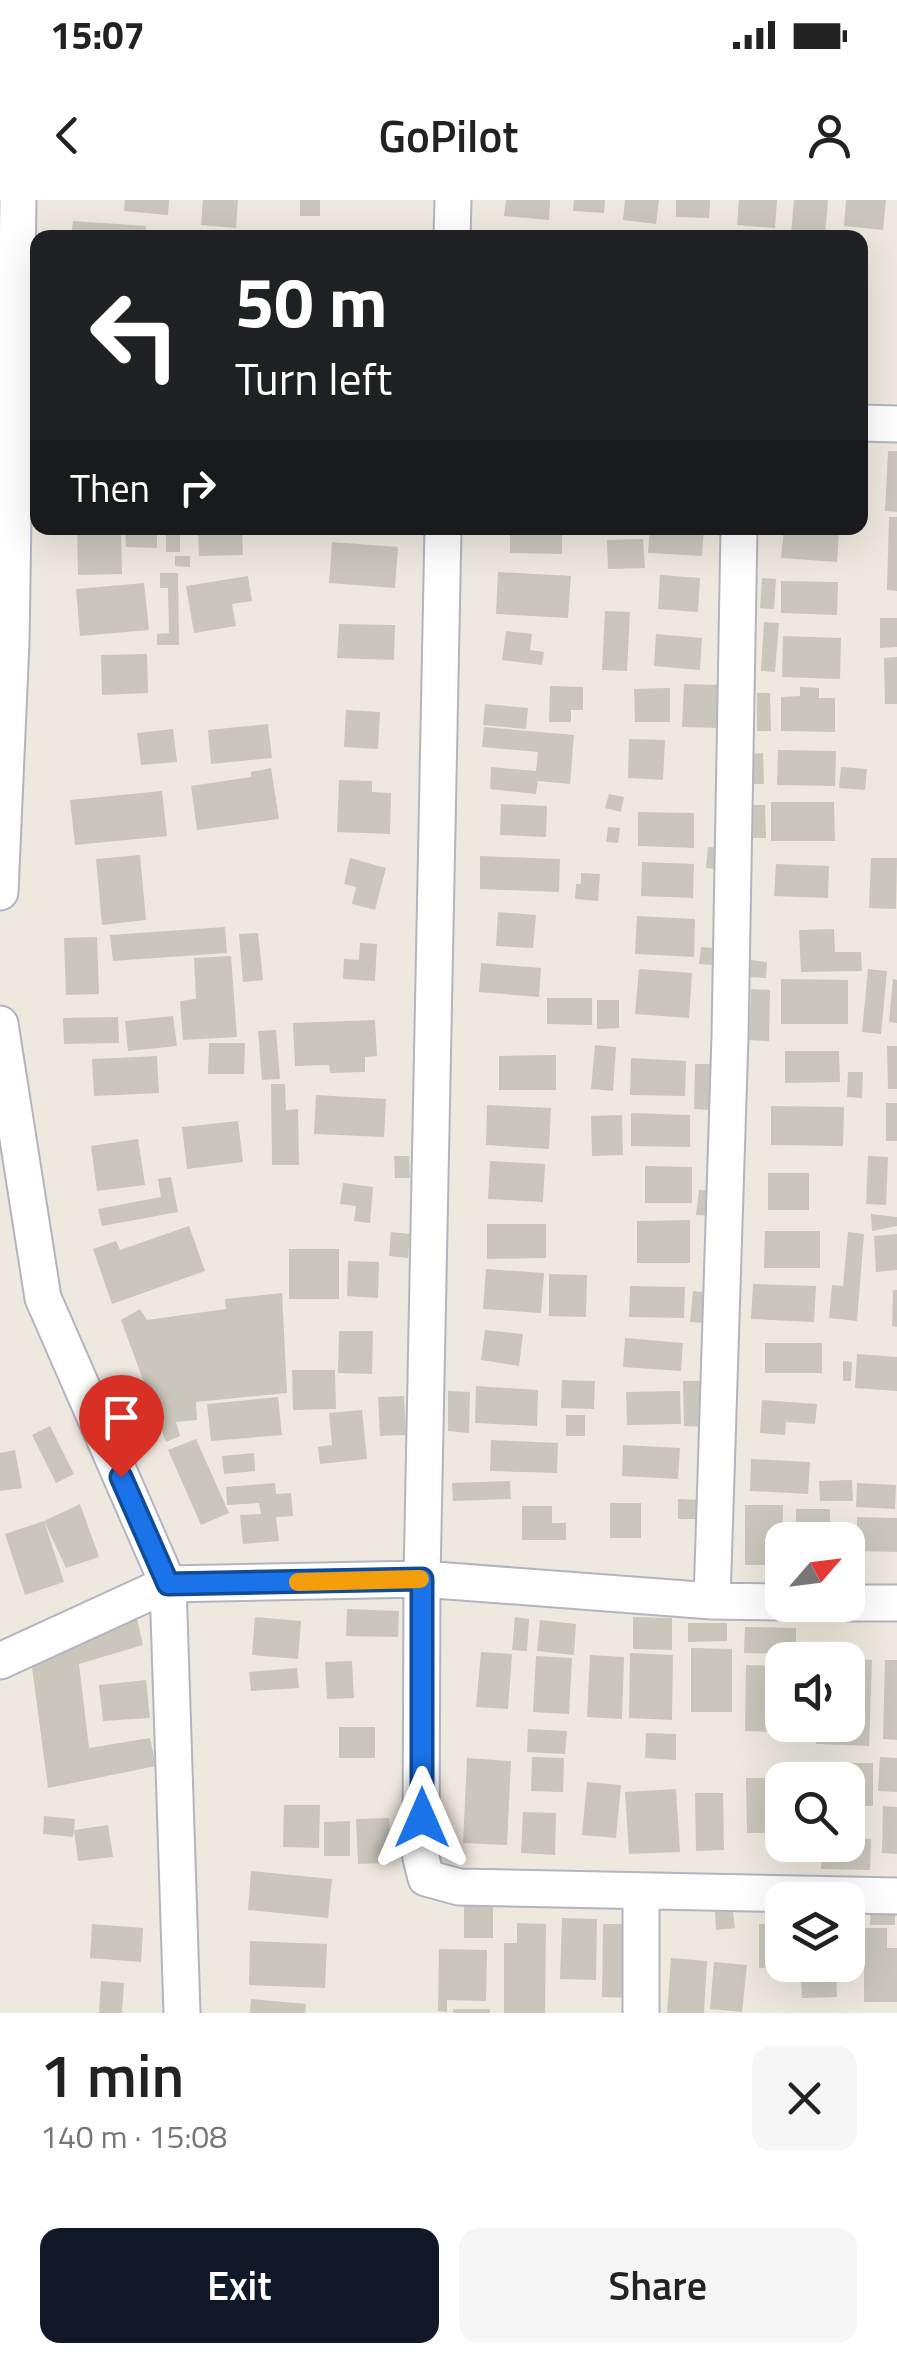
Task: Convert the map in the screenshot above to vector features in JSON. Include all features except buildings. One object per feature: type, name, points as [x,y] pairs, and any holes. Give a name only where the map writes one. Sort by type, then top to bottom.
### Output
[{"type":"street","points":[[0,892],[18,200]]},
{"type":"street","points":[[452,230],[453,200]]},
{"type":"street","points":[[868,423],[897,424]]},
{"type":"street","points":[[444,535],[422,1579],[421,1858],[426,1878],[459,1887],[897,1896]]},
{"type":"street","points":[[712,1601],[730,1036],[739,535]]},
{"type":"street","points":[[0,1024],[43,1298],[168,1584],[182,2013]]},
{"type":"street","points":[[0,1661],[168,1584],[422,1579],[765,1602]]},
{"type":"street","points":[[865,1602],[897,1603]]},
{"type":"street","points":[[641,1893],[642,2013]]},
{"type":"slow traffic","points":[[298,1582],[420,1579]]},
{"type":"route","points":[[121,1477],[168,1584],[422,1579],[422,1818]]}]
